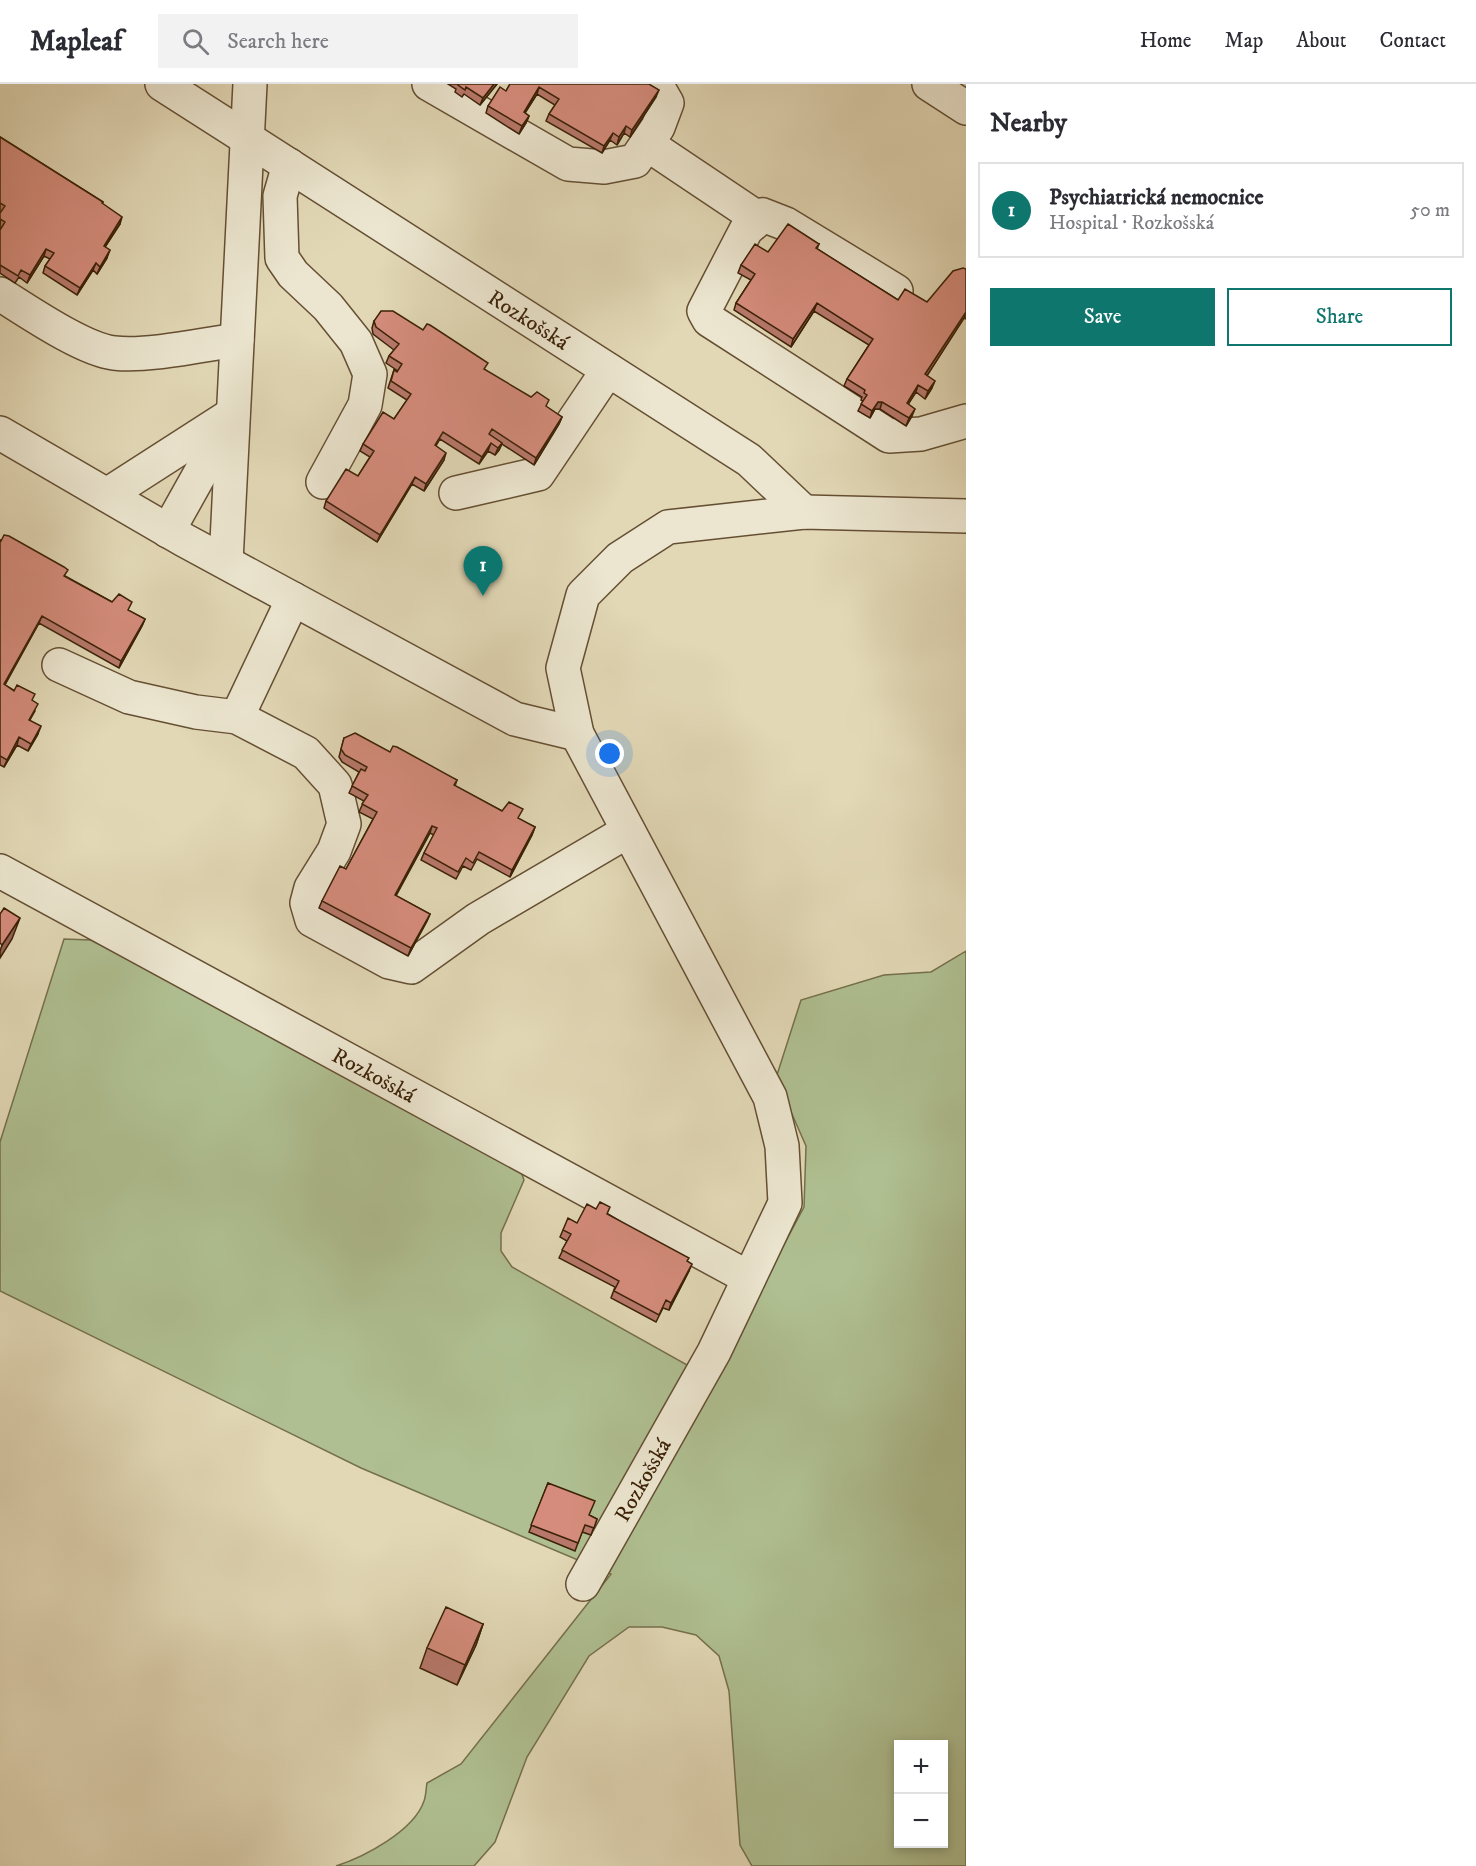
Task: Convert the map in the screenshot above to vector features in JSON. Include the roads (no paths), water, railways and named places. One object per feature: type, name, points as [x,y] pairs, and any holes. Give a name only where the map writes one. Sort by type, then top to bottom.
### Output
[{"type":"street","name":"Rozkošská","points":[[162,84],[749,460],[804,512]]},
{"type":"street","points":[[226,562],[250,84]]},
{"type":"street","points":[[429,84],[568,164],[604,167],[635,161],[658,127],[668,103],[656,84]]},
{"type":"street","points":[[928,84],[966,108]]},
{"type":"street","points":[[647,144],[759,219]]},
{"type":"street","points":[[289,165],[280,196],[282,258],[293,274],[328,307],[356,342],[369,374],[365,405],[323,482]]},
{"type":"street","points":[[896,291],[786,224],[763,215],[746,230],[704,311],[709,320],[889,436],[921,434],[966,421]]},
{"type":"street","points":[[0,294],[64,333],[111,353],[131,354],[237,340]]},
{"type":"street","points":[[456,493],[538,474],[608,370]]},
{"type":"street","points":[[107,495],[233,414]]},
{"type":"street","points":[[168,531],[233,414]]},
{"type":"street","points":[[0,433],[168,531],[515,719],[577,734]]},
{"type":"street","name":"Rozkošská","points":[[582,1584],[714,1352],[785,1203],[782,1146],[770,1097],[577,734],[563,668],[583,595],[620,558],[668,527],[804,512],[966,516]]},
{"type":"street","points":[[237,717],[293,599]]},
{"type":"street","points":[[59,665],[129,697],[196,712],[237,717],[306,753],[335,785],[344,824],[334,851],[311,888],[307,903],[312,920],[389,962],[411,967],[478,919],[628,831]]},
{"type":"street","name":"Rozkošská","points":[[0,871],[749,1278]]},
{"type":"place","name":"Psychiatrická nemocnice","points":[[483,596]]}]
